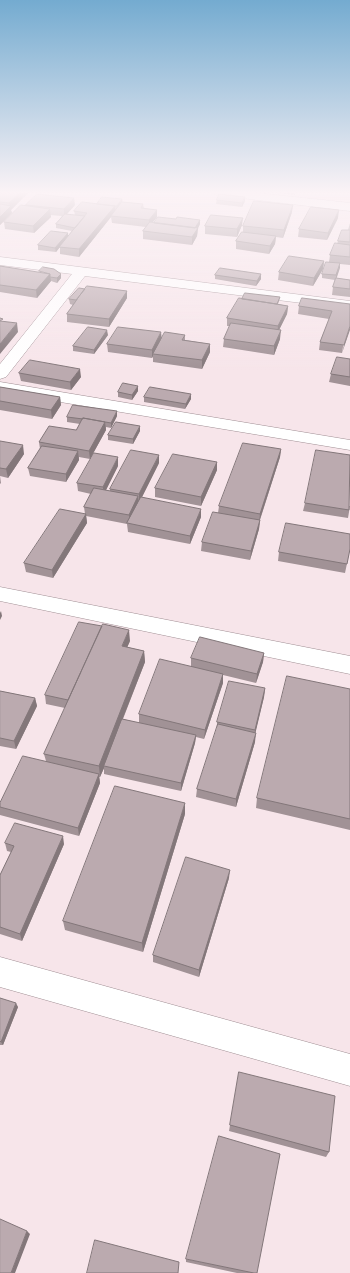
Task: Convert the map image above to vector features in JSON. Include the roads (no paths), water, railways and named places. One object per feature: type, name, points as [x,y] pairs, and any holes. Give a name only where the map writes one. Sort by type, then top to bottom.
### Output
[{"type":"street","points":[[0,260],[350,305]]},
{"type":"street","points":[[0,374],[82,271]]},
{"type":"street","points":[[0,387],[350,445]]},
{"type":"street","points":[[0,594],[350,665]]},
{"type":"street","points":[[0,972],[350,1070]]}]
